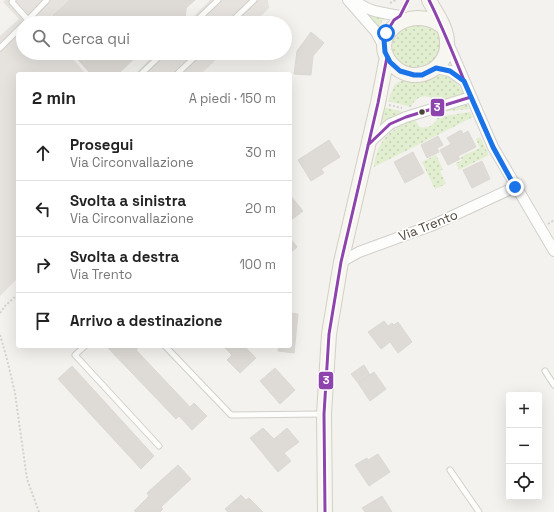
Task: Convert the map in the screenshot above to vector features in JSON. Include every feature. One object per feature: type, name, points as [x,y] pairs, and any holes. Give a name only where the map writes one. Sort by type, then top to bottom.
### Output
[{"type":"main road","points":[[400,16],[408,0]]},
{"type":"main road","points":[[378,103],[388,83],[406,74],[422,75],[436,68],[444,57],[448,43],[447,38],[429,0]]},
{"type":"main road","points":[[324,512],[324,414],[329,334],[341,262],[378,103],[386,52],[386,33],[394,20],[408,13],[424,13],[438,21],[443,27]]},
{"type":"main road","points":[[386,52],[395,67],[406,74]]},
{"type":"street","points":[[348,0],[376,32],[386,52]]},
{"type":"street","points":[[355,0],[370,10],[400,16]]},
{"type":"street","points":[[448,43],[493,147],[515,187],[554,251]]},
{"type":"street","points":[[436,68],[450,71],[464,81]]},
{"type":"street","points":[[368,145],[390,124],[406,117],[471,97]]},
{"type":"street","name":"Via Trento","points":[[341,262],[359,252],[433,225],[515,187]]},
{"type":"lane","points":[[13,0],[12,2],[22,16]]},
{"type":"lane","points":[[32,16],[47,0]]},
{"type":"lane","points":[[201,16],[218,0]]},
{"type":"lane","points":[[237,16],[254,0]]},
{"type":"lane","points":[[0,48],[16,32]]},
{"type":"lane","points":[[143,72],[156,60]]},
{"type":"lane","points":[[178,72],[191,60]]},
{"type":"lane","points":[[83,348],[75,355],[158,446]]},
{"type":"lane","points":[[167,348],[231,415],[324,414]]},
{"type":"lane","points":[[544,371],[554,385]]},
{"type":"lane","points":[[450,470],[479,512]]},
{"type":"path","points":[[0,313],[16,296]]},
{"type":"path","points":[[0,334],[15,393],[27,479],[39,512]]},
{"type":"green space","points":[[368,14],[385,16],[379,27]]},
{"type":"green space","points":[[401,22],[437,28],[442,45],[433,64],[415,70],[397,62],[390,46]]},
{"type":"green space","points":[[442,74],[450,77],[460,87],[464,94],[437,103],[430,97],[423,96],[416,100],[411,107],[388,101],[394,86],[400,81],[422,81]]},
{"type":"green space","points":[[466,102],[469,109],[439,112]]},
{"type":"green space","points":[[383,107],[408,113],[377,129]]},
{"type":"green space","points":[[470,112],[473,117],[374,167],[378,150],[382,143],[392,131],[398,127],[414,119],[420,127],[429,127],[438,117]]},
{"type":"green space","points":[[480,137],[489,155],[459,170],[456,163],[462,160],[461,157],[480,148],[476,139]]},
{"type":"green space","points":[[436,155],[443,169],[440,171],[446,184],[435,189],[422,162]]},
{"type":"shaded area","points":[[5,0],[68,0],[51,16],[16,16],[3,2]]},
{"type":"shaded area","points":[[210,0],[268,0],[269,8],[261,16],[195,15]]},
{"type":"shaded area","points":[[16,22],[16,60],[74,60],[84,72],[16,72],[16,280],[0,296],[0,36]]},
{"type":"shaded area","points":[[149,60],[216,60],[203,72],[137,72]]},
{"type":"building","points":[[69,0],[195,0],[186,8],[185,16],[53,15]]},
{"type":"building","points":[[311,32],[324,43],[313,56],[311,75],[294,74],[297,51]]},
{"type":"building","points":[[78,60],[133,60],[120,72],[89,72]]},
{"type":"building","points":[[461,130],[463,134],[468,131],[476,147],[458,156],[460,159],[448,165],[440,150],[451,144],[447,138]]},
{"type":"building","points":[[438,136],[443,145],[437,148],[439,152],[427,158],[421,145]]},
{"type":"building","points":[[329,140],[340,157],[321,169],[324,173],[311,181],[298,160]]},
{"type":"building","points":[[413,152],[424,173],[405,183],[394,162]]},
{"type":"building","points":[[482,161],[490,179],[472,188],[463,170]]},
{"type":"building","points":[[292,197],[303,211],[292,219]]},
{"type":"building","points":[[292,241],[297,247],[292,251]]},
{"type":"building","points":[[292,313],[298,314],[294,353],[278,351],[279,348],[292,348]]},
{"type":"building","points":[[384,321],[388,326],[392,323],[394,325],[398,322],[412,342],[398,353],[390,342],[381,349],[368,332]]},
{"type":"building","points":[[108,348],[138,348],[136,350],[190,407],[194,403],[207,416],[192,430],[179,416],[176,419]]},
{"type":"building","points":[[225,348],[246,348],[256,358],[240,373],[227,360],[232,355]]},
{"type":"building","points":[[364,365],[370,375],[358,383],[351,374]]},
{"type":"building","points":[[72,366],[154,456],[141,469],[58,379]]},
{"type":"building","points":[[275,368],[295,390],[280,404],[260,381]]},
{"type":"building","points":[[374,372],[386,389],[370,401],[358,383]]},
{"type":"building","points":[[263,428],[274,439],[287,428],[299,442],[284,453],[291,461],[278,472],[250,438]]},
{"type":"building","points":[[378,454],[390,472],[369,486],[355,465]]},
{"type":"building","points":[[178,465],[191,479],[161,507],[163,509],[160,512],[134,511],[149,496],[147,493]]},
{"type":"building","points":[[241,495],[246,500],[249,498],[263,512],[228,512],[225,509]]},
{"type":"building","points":[[382,496],[392,512],[365,512],[362,508]]},
{"type":"transit line","name":"3","points":[[325,512],[324,414],[329,334],[341,262],[378,103],[387,57],[384,47],[386,33],[394,20],[400,16],[408,0]]},
{"type":"transit line","name":"3","points":[[368,145],[390,124],[406,117],[471,97],[446,36],[429,0]]},
{"type":"route","points":[[386,33],[384,40],[385,52],[390,62],[400,71],[406,74],[422,75],[436,68],[450,71],[464,81],[493,147],[515,187]]}]
